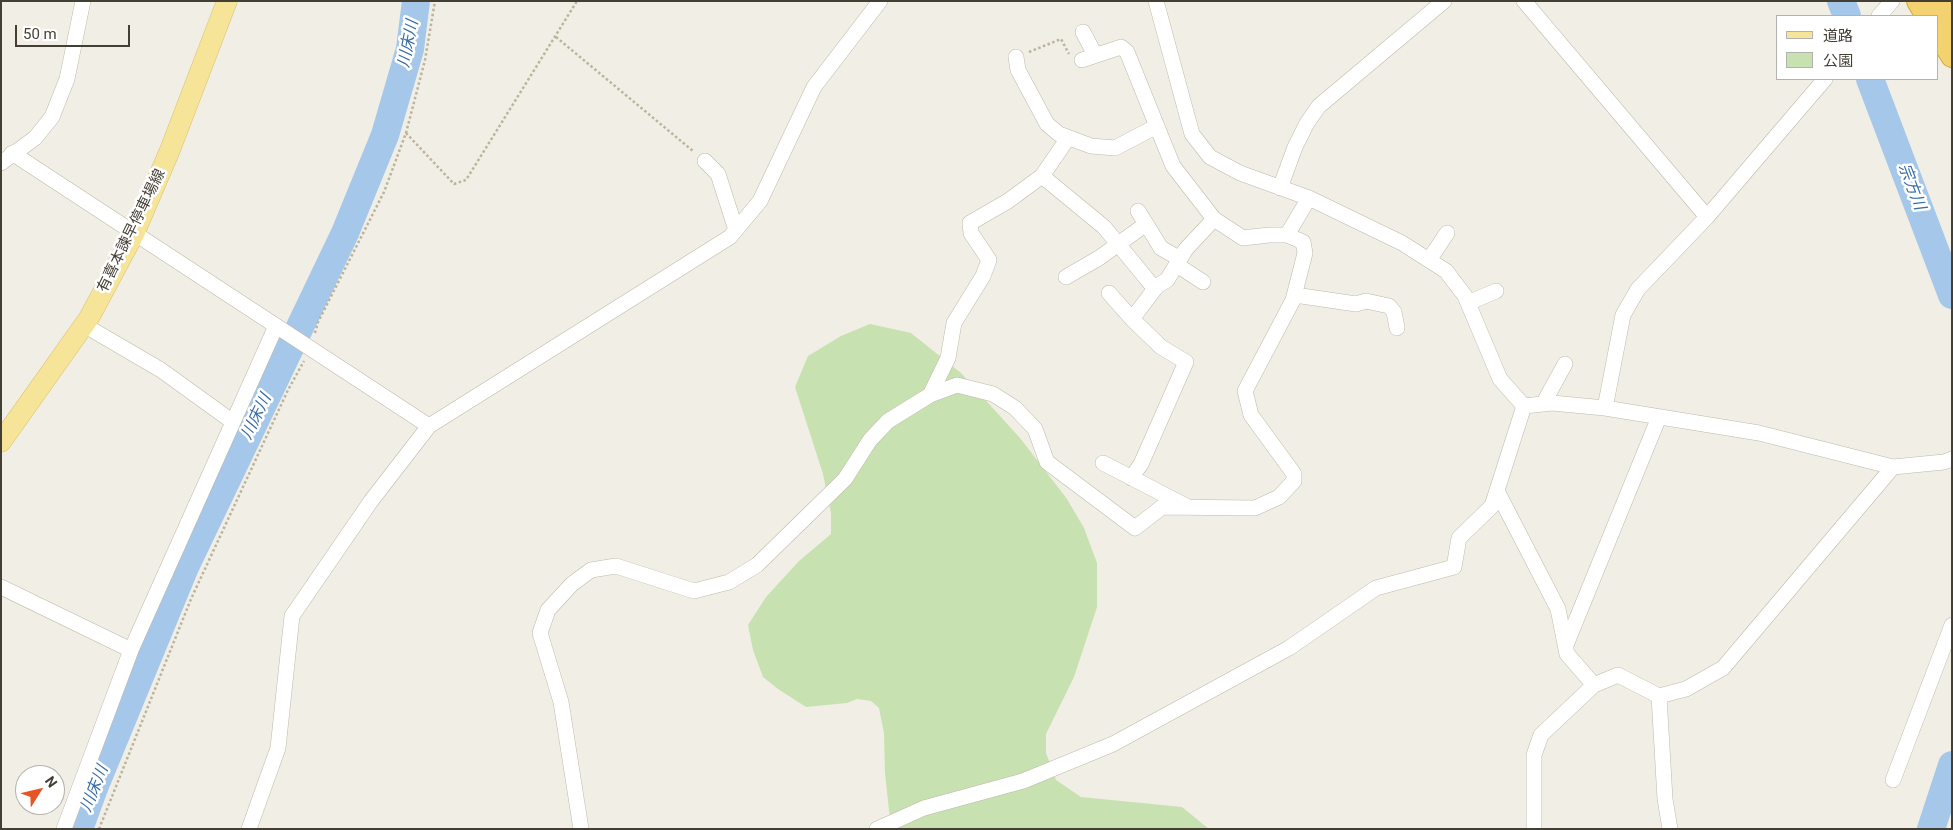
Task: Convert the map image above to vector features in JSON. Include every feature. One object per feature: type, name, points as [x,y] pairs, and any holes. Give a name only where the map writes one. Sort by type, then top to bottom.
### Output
[{"type":"highway","points":[[1918,1],[1926,15]]},
{"type":"highway","points":[[1939,1],[1952,22]]},
{"type":"highway","points":[[1938,34],[1952,56]]},
{"type":"main road","name":"有喜本諫早停車場線","points":[[1,442],[84,325],[134,234],[170,150],[227,1]]},
{"type":"street","points":[[83,1],[66,79],[52,117],[35,138],[7,158],[134,234],[429,426]]},
{"type":"street","points":[[249,829],[278,748],[292,616],[370,501],[429,426],[730,237],[760,201],[814,87],[880,1]]},
{"type":"street","points":[[1156,1],[1192,134],[1210,157],[1240,173],[1309,198],[1402,243],[1446,271],[1465,296],[1500,379],[1524,406]]},
{"type":"street","points":[[1280,188],[1294,147],[1319,106],[1444,1]]},
{"type":"street","points":[[1524,1],[1707,217]]},
{"type":"street","points":[[1880,15],[1892,1]]},
{"type":"street","points":[[581,829],[561,702],[540,634],[548,610],[572,584],[591,570],[616,566],[694,591],[729,582],[757,565],[845,479],[870,440],[888,421],[930,395],[957,385],[993,394],[1015,408],[1035,430],[1046,462],[1135,528],[1162,507],[1255,508],[1279,497],[1294,481],[1294,474],[1251,415],[1245,391],[1295,295],[1305,253],[1303,242],[1287,235],[1243,238],[1214,219],[1173,166],[1126,52],[1121,47],[1088,57],[1083,32]]},
{"type":"street","points":[[1016,57],[1018,70],[1047,124],[1059,134],[1091,146],[1115,148],[1157,126]]},
{"type":"street","points":[[1605,408],[1623,315],[1629,301],[1642,284],[1707,217],[1824,80]]},
{"type":"street","points":[[930,395],[948,358],[954,323],[983,276],[989,260],[971,233],[970,223],[1008,201],[1042,176],[1068,138]]},
{"type":"street","points":[[705,161],[718,174],[736,230]]},
{"type":"street","points":[[1042,176],[1104,227],[1155,288]]},
{"type":"street","points":[[1287,235],[1309,198]]},
{"type":"street","points":[[1066,277],[1119,244],[1142,218],[1161,248],[1203,282]]},
{"type":"street","points":[[1132,319],[1155,288],[1167,280],[1186,249],[1214,219]]},
{"type":"street","points":[[1429,260],[1446,234]]},
{"type":"street","points":[[1468,303],[1496,291]]},
{"type":"street","points":[[1109,293],[1161,348],[1186,362],[1141,464],[1132,478]]},
{"type":"street","points":[[1295,295],[1356,304],[1366,301],[1389,306],[1394,312],[1397,328]]},
{"type":"street","points":[[84,325],[161,370],[233,422]]},
{"type":"street","points":[[64,829],[131,650],[276,327]]},
{"type":"street","points":[[1543,404],[1565,364]]},
{"type":"street","points":[[1524,406],[1552,403],[1605,408],[1759,433],[1893,467],[1944,462],[1952,459]]},
{"type":"street","points":[[877,829],[924,808],[1023,780],[1113,744],[1289,648],[1376,588],[1454,567],[1459,538],[1492,506],[1524,406]]},
{"type":"street","points":[[1566,645],[1659,417]]},
{"type":"street","points":[[1103,463],[1188,507]]},
{"type":"street","points":[[1534,829],[1534,755],[1541,735],[1594,685],[1618,675],[1659,696],[1686,689],[1723,668],[1893,467]]},
{"type":"street","points":[[1497,491],[1558,609],[1567,654],[1594,685]]},
{"type":"street","points":[[1,587],[131,650]]},
{"type":"street","points":[[1893,780],[1952,625]]},
{"type":"street","points":[[1659,696],[1665,799],[1670,829]]},
{"type":"path","points":[[99,829],[192,599],[288,390],[310,349],[318,322],[384,192],[406,133],[424,60],[435,1]]},
{"type":"path","points":[[406,133],[454,184],[466,180],[577,1]]},
{"type":"path","points":[[556,37],[705,161]]},
{"type":"path","points":[[1016,57],[1061,39],[1072,60],[1088,57]]},
{"type":"green space","points":[[870,324],[911,333],[961,373],[1020,438],[1067,499],[1084,528],[1097,563],[1097,607],[1074,677],[1046,734],[1046,753],[1056,780],[1081,797],[1182,807],[1209,829],[891,829],[885,773],[884,733],[879,708],[871,701],[857,699],[847,703],[806,707],[763,677],[753,650],[748,625],[766,597],[799,561],[831,534],[831,513],[823,474],[795,387],[808,356],[841,336]]},
{"type":"waterway","name":"川床川","points":[[79,829],[185,567],[345,233],[385,135],[410,49],[416,1]]},
{"type":"waterway","name":"宗方川","points":[[1841,1],[1847,15]]},
{"type":"waterway","name":"宗方川","points":[[1870,80],[1952,295]]},
{"type":"waterway","name":"宗方川","points":[[1931,829],[1952,765]]}]
